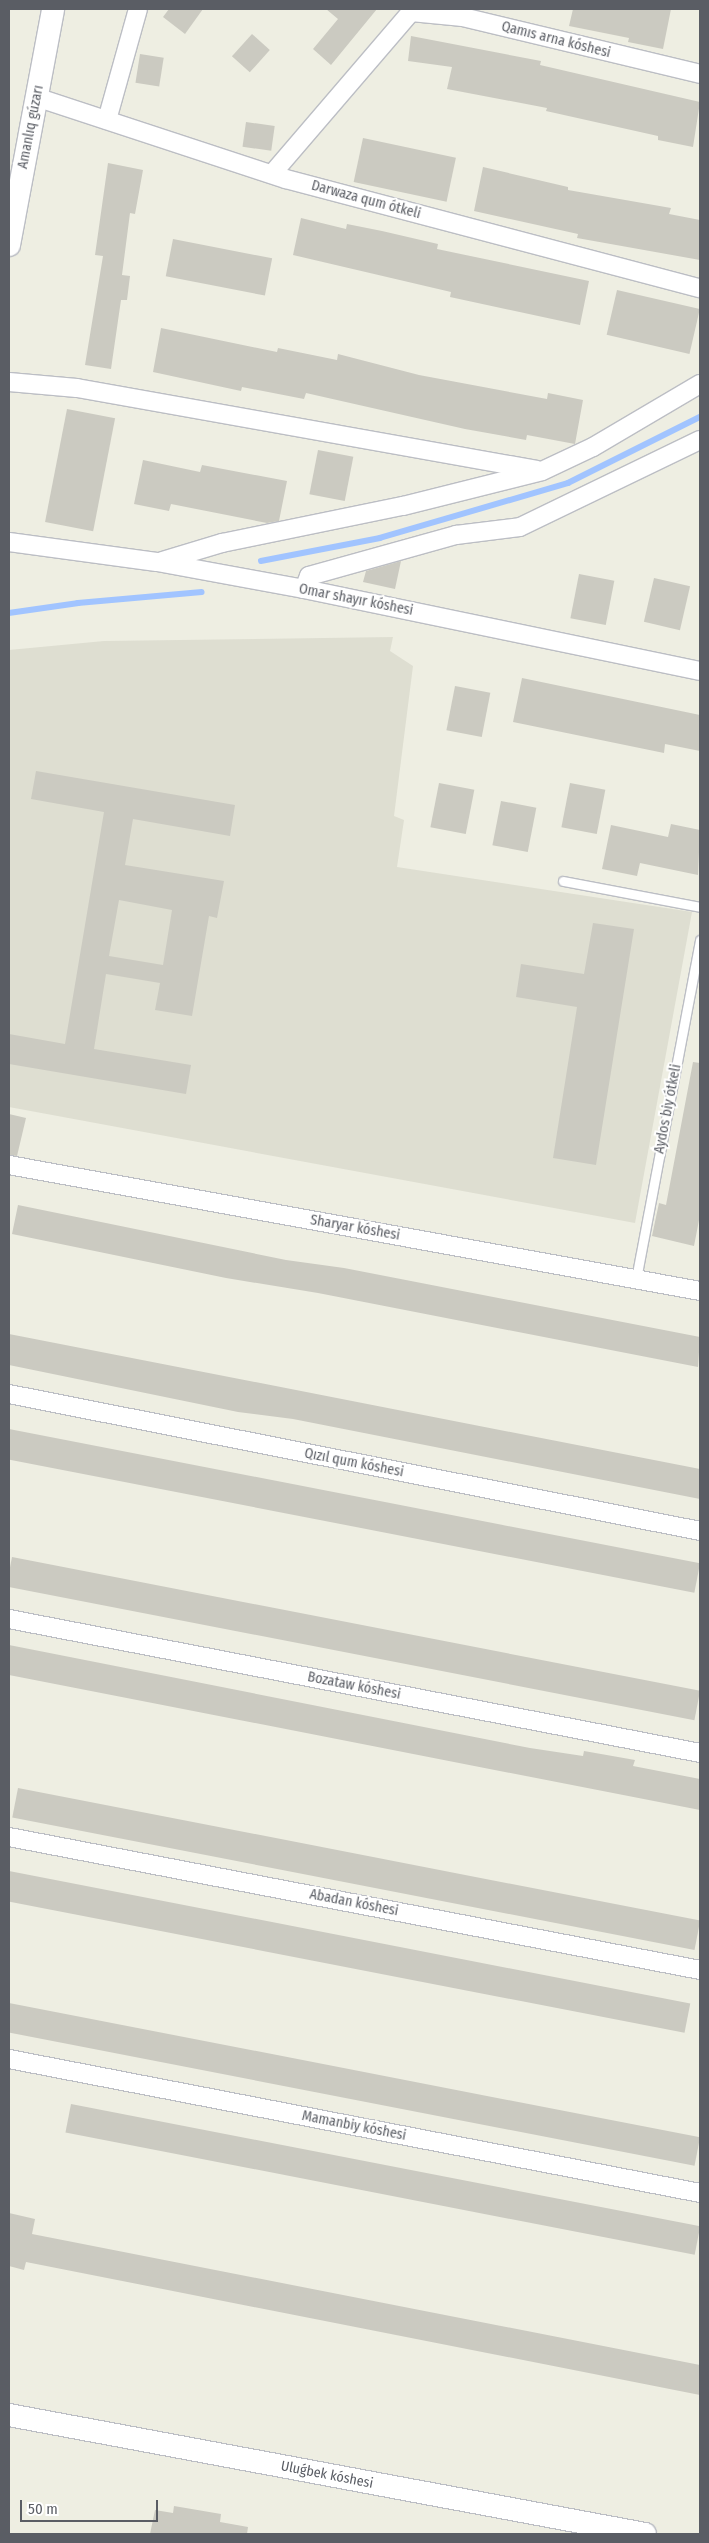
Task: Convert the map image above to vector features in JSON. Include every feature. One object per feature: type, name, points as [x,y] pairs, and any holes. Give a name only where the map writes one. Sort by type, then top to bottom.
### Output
[{"type":"street","name":"Amanlıq gúzarı","points":[[9,245],[53,9]]},
{"type":"street","points":[[107,120],[138,9]]},
{"type":"street","name":"Qamıs arna kóshesi","points":[[272,174],[411,12],[463,17],[700,74]]},
{"type":"street","name":"Darwaza qum ótkeli","points":[[36,97],[272,174],[700,288]]},
{"type":"street","points":[[9,382],[77,388],[542,471]]},
{"type":"street","points":[[158,562],[222,543],[403,506],[542,471],[593,447],[700,384]]},
{"type":"street","points":[[304,590],[309,576],[456,535],[520,527],[700,440]]},
{"type":"street","name":"Omar shayır kóshesi","points":[[9,542],[158,562],[700,670]]},
{"type":"street","name":"Sharyar kóshesi","points":[[9,1165],[700,1291]]},
{"type":"street","name":"Qızıl qum kóshesi","points":[[9,1394],[700,1531]]},
{"type":"street","name":"Bozataw kóshesi","points":[[9,1619],[700,1753]]},
{"type":"street","name":"Abadan kóshesi","points":[[9,1837],[700,1970]]},
{"type":"street","name":"Mamanbiy kóshesi","points":[[9,2059],[700,2193]]},
{"type":"street","name":"Uluǵbek kóshesi","points":[[9,2415],[645,2534]]},
{"type":"lane","points":[[563,881],[700,907]]},
{"type":"lane","name":"Aydos biy ótkeli","points":[[636,1279],[700,940]]},
{"type":"shaded area","points":[[393,637],[390,651],[413,666],[394,816],[404,820],[397,867],[692,912],[635,1223],[9,1107],[9,650],[104,641]]},
{"type":"building","points":[[169,9],[203,9],[185,34],[163,17]]},
{"type":"building","points":[[326,9],[377,9],[331,65],[313,49],[338,19]]},
{"type":"building","points":[[573,9],[671,9],[663,49],[628,42],[629,38],[569,26]]},
{"type":"building","points":[[252,34],[270,50],[250,72],[232,56]]},
{"type":"building","points":[[411,36],[541,61],[540,65],[700,102],[693,147],[658,140],[658,136],[546,111],[547,108],[447,89],[452,67],[408,61]]},
{"type":"building","points":[[140,54],[164,58],[159,86],[135,83]]},
{"type":"building","points":[[246,122],[275,126],[271,151],[243,147]]},
{"type":"building","points":[[363,138],[456,158],[447,202],[354,182]]},
{"type":"building","points":[[108,163],[143,170],[135,214],[130,213],[122,275],[130,276],[127,300],[121,300],[111,369],[85,365],[103,256],[95,255]]},
{"type":"building","points":[[483,167],[568,187],[568,190],[671,208],[669,214],[700,220],[700,260],[577,238],[578,234],[474,211]]},
{"type":"building","points":[[301,218],[346,229],[347,224],[382,231],[438,244],[437,249],[589,281],[580,325],[450,297],[451,292],[293,255]]},
{"type":"building","points":[[173,239],[272,258],[265,296],[166,276]]},
{"type":"building","points":[[617,290],[700,309],[689,354],[607,335]]},
{"type":"building","points":[[161,328],[277,352],[278,348],[337,360],[338,354],[419,375],[547,399],[548,393],[583,400],[575,444],[527,435],[526,440],[465,429],[306,393],[304,399],[242,387],[241,391],[153,372]]},
{"type":"building","points":[[67,409],[115,418],[93,531],[45,522]]},
{"type":"building","points":[[318,450],[353,457],[345,501],[309,494]]},
{"type":"building","points":[[143,460],[200,472],[202,465],[287,481],[279,521],[267,523],[171,504],[169,511],[134,504]]},
{"type":"building","points":[[401,561],[395,589],[363,582],[366,571]]},
{"type":"building","points":[[579,574],[614,581],[606,625],[570,618]]},
{"type":"building","points":[[654,578],[690,586],[680,630],[644,622]]},
{"type":"building","points":[[522,678],[700,715],[700,751],[665,744],[664,753],[513,722]]},
{"type":"building","points":[[455,686],[490,693],[482,737],[446,730]]},
{"type":"building","points":[[36,771],[235,805],[230,836],[133,819],[125,865],[224,881],[217,918],[209,916],[192,1016],[155,1010],[160,983],[106,974],[94,1049],[191,1065],[186,1094],[9,1064],[9,1034],[65,1044],[104,812],[31,799]],"holes":[[[119,900],[172,910],[163,965],[109,956]]]},
{"type":"building","points":[[439,783],[474,790],[466,834],[430,827]]},
{"type":"building","points":[[570,783],[605,790],[597,834],[561,827]]},
{"type":"building","points":[[501,801],[536,808],[528,852],[492,845]]},
{"type":"building","points":[[671,824],[700,830],[698,875],[640,863],[637,876],[602,869],[611,825],[668,837]]},
{"type":"building","points":[[593,923],[634,929],[596,1165],[553,1158],[577,1007],[516,997],[521,964],[584,974]]},
{"type":"building","points":[[693,1062],[700,1063],[700,1215],[694,1246],[652,1236],[659,1203],[666,1205]]},
{"type":"building","points":[[9,1114],[26,1118],[17,1156],[9,1155]]},
{"type":"building","points":[[18,1205],[286,1260],[344,1268],[700,1337],[698,1367],[318,1293],[226,1278],[12,1234]]},
{"type":"building","points":[[9,1334],[700,1469],[700,1499],[293,1419],[238,1412],[9,1365]]},
{"type":"building","points":[[9,1429],[700,1563],[694,1593],[9,1460]]},
{"type":"building","points":[[12,1557],[700,1691],[694,1720],[9,1587]]},
{"type":"building","points":[[9,1645],[530,1748],[583,1756],[584,1751],[635,1760],[633,1766],[700,1779],[700,1810],[9,1675]]},
{"type":"building","points":[[18,1788],[700,1921],[695,1950],[12,1817]]},
{"type":"building","points":[[9,1871],[690,2003],[685,2033],[9,1902]]},
{"type":"building","points":[[9,2003],[700,2137],[695,2166],[9,2033]]},
{"type":"building","points":[[71,2104],[700,2226],[695,2255],[65,2132]]},
{"type":"building","points":[[9,2213],[35,2219],[32,2234],[700,2365],[700,2395],[26,2262],[24,2270],[9,2266]]},
{"type":"building","points":[[174,2506],[221,2514],[220,2522],[248,2527],[247,2534],[150,2534],[155,2510],[173,2513]]},
{"type":"waterway","points":[[261,561],[380,538],[568,483],[700,417]]},
{"type":"waterway","points":[[9,613],[78,603],[202,592]]}]
